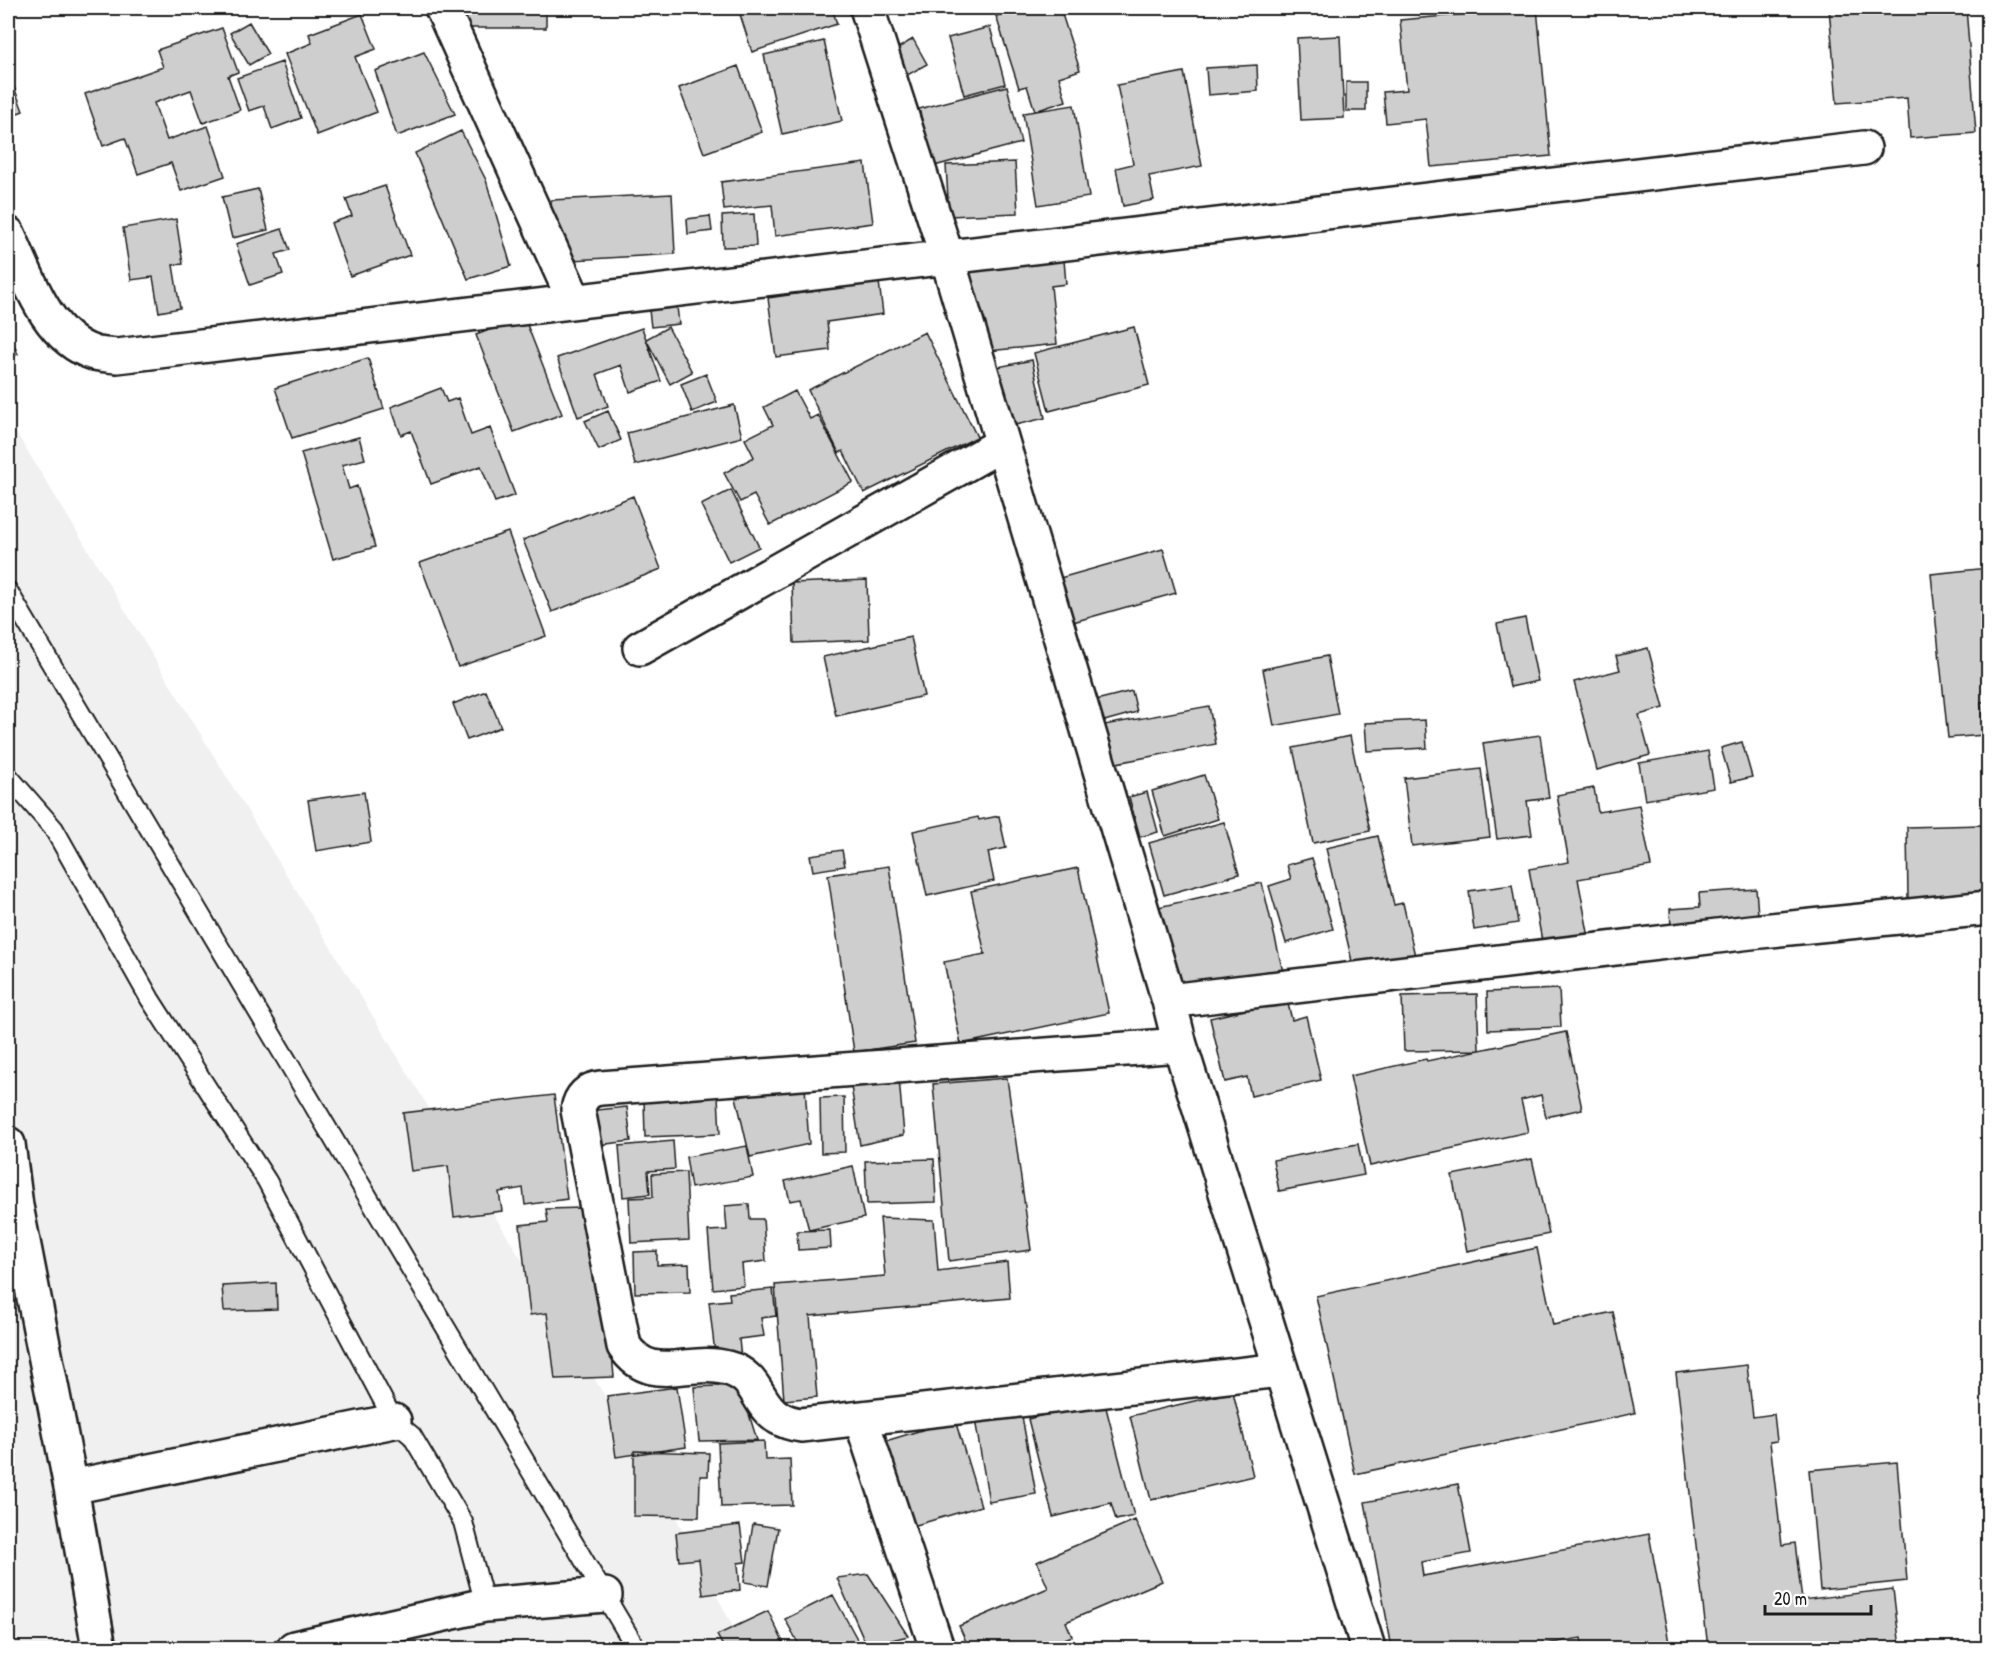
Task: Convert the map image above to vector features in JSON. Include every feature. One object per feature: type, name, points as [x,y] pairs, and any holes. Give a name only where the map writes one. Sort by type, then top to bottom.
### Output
[{"type":"street","points":[[442,8],[574,300]]},
{"type":"street","points":[[867,8],[947,257],[1169,1001],[1179,1045],[1368,1648]]},
{"type":"street","points":[[8,234],[42,307],[55,327],[72,342],[94,352],[117,356],[1864,148]]},
{"type":"street","points":[[640,648],[1002,444]]},
{"type":"street","points":[[1169,1001],[1739,934],[1989,908]]},
{"type":"street","points":[[1179,1045],[594,1089],[582,1097],[579,1103],[579,1117],[624,1346],[631,1357],[641,1365],[653,1369],[718,1366],[729,1368],[756,1388],[768,1409],[777,1417],[789,1423],[801,1425],[1281,1370]]},
{"type":"street","points":[[8,1144],[16,1206],[71,1487],[99,1648]]},
{"type":"street","points":[[861,1419],[937,1648]]},
{"type":"street","points":[[71,1487],[394,1421]]},
{"type":"street","points":[[294,1648],[485,1605],[605,1595]]},
{"type":"lane","points":[[8,591],[636,1648]]},
{"type":"lane","points":[[8,776],[54,830],[150,999],[267,1181],[394,1421],[412,1436],[463,1522],[485,1605]]},
{"type":"shaded area","points":[[8,419],[658,1483],[744,1648],[8,1648]]},
{"type":"building","points":[[461,8],[546,8],[546,28],[461,28]]},
{"type":"building","points":[[738,8],[832,8],[837,24],[752,52]]},
{"type":"building","points":[[1023,8],[1060,8],[1080,70],[1059,77],[1066,101],[1035,111],[1027,86],[1019,88],[996,16]]},
{"type":"building","points":[[1537,8],[1551,156],[1431,167],[1426,119],[1386,123],[1383,92],[1407,90],[1400,20]]},
{"type":"building","points":[[1829,8],[1966,8],[1976,133],[1910,138],[1907,98],[1837,103]]},
{"type":"building","points":[[362,14],[376,49],[355,57],[377,112],[317,135],[285,54],[312,43],[309,34]]},
{"type":"building","points":[[249,22],[268,54],[249,65],[230,33]]},
{"type":"building","points":[[990,27],[1005,84],[964,95],[948,38]]},
{"type":"building","points":[[222,28],[238,72],[228,76],[240,110],[203,123],[191,90],[154,103],[167,140],[208,126],[225,176],[181,191],[171,163],[138,174],[125,138],[103,146],[85,94],[163,67],[157,50]]},
{"type":"building","points":[[1340,36],[1344,118],[1301,120],[1297,38]]},
{"type":"building","points":[[913,39],[927,64],[902,78],[888,54]]},
{"type":"building","points":[[824,41],[842,121],[782,134],[764,55]]},
{"type":"building","points":[[424,52],[455,114],[397,136],[375,71]]},
{"type":"building","points":[[282,62],[301,118],[272,129],[264,106],[249,111],[237,78]]},
{"type":"building","points":[[1257,65],[1258,91],[1208,95],[1206,68]]},
{"type":"building","points":[[738,66],[762,132],[704,153],[679,88]]},
{"type":"building","points":[[8,71],[23,111],[8,117]]},
{"type":"building","points":[[1184,72],[1202,166],[1149,176],[1154,200],[1123,206],[1116,168],[1133,164],[1117,85]]},
{"type":"building","points":[[1346,82],[1366,82],[1366,111],[1346,111]]},
{"type":"building","points":[[1007,86],[1021,143],[934,166],[919,109]]},
{"type":"building","points":[[1074,105],[1089,197],[1038,205],[1023,113]]},
{"type":"building","points":[[461,131],[486,180],[511,266],[468,279],[415,153]]},
{"type":"building","points":[[1015,162],[1018,213],[949,216],[946,165]]},
{"type":"building","points":[[865,163],[873,223],[775,236],[772,205],[724,210],[721,182]]},
{"type":"building","points":[[385,186],[410,255],[350,276],[331,223],[352,216],[346,199]]},
{"type":"building","points":[[258,189],[268,230],[232,238],[222,197]]},
{"type":"building","points":[[672,194],[675,254],[555,261],[551,200]]},
{"type":"building","points":[[754,214],[756,246],[723,247],[722,216]]},
{"type":"building","points":[[710,216],[712,231],[688,234],[687,219]]},
{"type":"building","points":[[176,219],[183,264],[173,265],[180,308],[159,312],[153,277],[131,280],[123,228]]},
{"type":"building","points":[[282,229],[290,250],[276,254],[283,274],[250,285],[236,244]]},
{"type":"building","points":[[1064,260],[1066,284],[1051,286],[1057,344],[979,352],[970,269]]},
{"type":"building","points":[[879,282],[883,314],[827,322],[830,350],[776,357],[768,298]]},
{"type":"building","points":[[676,298],[679,324],[651,327],[648,302]]},
{"type":"building","points":[[524,317],[562,414],[514,432],[476,335]]},
{"type":"building","points":[[668,327],[692,372],[670,384],[646,339]]},
{"type":"building","points":[[1134,327],[1149,385],[1049,411],[1034,353]]},
{"type":"building","points":[[642,328],[661,381],[630,392],[621,365],[597,374],[608,406],[578,417],[557,358]]},
{"type":"building","points":[[8,332],[18,354],[8,358]]},
{"type":"building","points":[[925,332],[977,437],[864,493],[843,451],[839,453],[808,390]]},
{"type":"building","points":[[368,358],[384,409],[292,438],[275,388]]},
{"type":"building","points":[[1032,360],[1045,418],[1007,427],[993,368]]},
{"type":"building","points":[[706,374],[717,402],[692,412],[681,384]]},
{"type":"building","points":[[441,388],[447,402],[458,398],[471,435],[490,428],[515,495],[495,502],[481,466],[431,484],[411,431],[401,435],[391,407]]},
{"type":"building","points":[[795,391],[810,419],[818,415],[853,482],[770,525],[754,495],[740,502],[724,473],[754,457],[745,439],[773,425],[764,407]]},
{"type":"building","points":[[734,405],[742,437],[635,465],[627,433]]},
{"type":"building","points":[[608,411],[621,440],[599,450],[585,421]]},
{"type":"building","points":[[359,437],[365,459],[342,465],[349,489],[357,486],[375,547],[333,559],[301,453]]},
{"type":"building","points":[[731,490],[759,547],[729,562],[701,505]]},
{"type":"building","points":[[633,496],[661,569],[552,612],[523,540]]},
{"type":"building","points":[[508,532],[546,636],[458,667],[420,563]]},
{"type":"building","points":[[1163,549],[1176,593],[1066,624],[1053,580]]},
{"type":"building","points":[[1988,568],[1988,701],[1981,702],[1984,735],[1948,738],[1931,574]]},
{"type":"building","points":[[867,580],[869,640],[794,643],[792,583]]},
{"type":"building","points":[[1525,618],[1538,681],[1510,687],[1497,624]]},
{"type":"building","points":[[911,637],[924,696],[836,716],[823,657]]},
{"type":"building","points":[[1648,648],[1664,708],[1639,715],[1650,755],[1597,770],[1574,682],[1620,670],[1616,656]]},
{"type":"building","points":[[1327,656],[1338,714],[1274,726],[1263,669]]},
{"type":"building","points":[[486,691],[501,727],[467,740],[453,704]]},
{"type":"building","points":[[1132,691],[1137,712],[1097,723],[1092,701]]},
{"type":"building","points":[[1209,706],[1216,744],[1111,764],[1104,725]]},
{"type":"building","points":[[1425,720],[1427,748],[1367,751],[1365,723]]},
{"type":"building","points":[[1540,735],[1549,798],[1527,801],[1532,835],[1497,839],[1483,743]]},
{"type":"building","points":[[1350,736],[1370,831],[1313,843],[1293,748]]},
{"type":"building","points":[[1742,742],[1752,777],[1731,782],[1721,748]]},
{"type":"building","points":[[1708,751],[1714,788],[1645,800],[1639,763]]},
{"type":"building","points":[[1481,769],[1490,837],[1412,846],[1404,778]]},
{"type":"building","points":[[1204,775],[1218,819],[1165,836],[1152,791]]},
{"type":"building","points":[[1594,788],[1598,812],[1639,805],[1651,866],[1578,879],[1590,943],[1544,952],[1529,869],[1569,862],[1557,795]]},
{"type":"building","points":[[364,792],[371,842],[316,851],[308,800]]},
{"type":"building","points":[[1147,792],[1158,832],[1140,837],[1129,797]]},
{"type":"building","points":[[999,816],[1006,848],[988,852],[994,881],[927,896],[913,831],[978,817],[979,820]]},
{"type":"building","points":[[1224,822],[1239,874],[1164,895],[1149,843]]},
{"type":"building","points":[[1982,825],[1983,898],[1908,899],[1907,827]]},
{"type":"building","points":[[1378,836],[1394,905],[1403,903],[1415,956],[1354,970],[1326,848]]},
{"type":"building","points":[[842,850],[845,866],[813,871],[810,855]]},
{"type":"building","points":[[1312,858],[1333,929],[1286,943],[1269,886],[1291,879],[1287,865]]},
{"type":"building","points":[[889,866],[915,1043],[854,1052],[828,875]]},
{"type":"building","points":[[1078,868],[1109,1013],[961,1044],[944,962],[985,954],[971,891]]},
{"type":"building","points":[[1262,883],[1284,976],[1171,1002],[1150,909]]},
{"type":"building","points":[[1512,885],[1518,923],[1474,930],[1469,891]]},
{"type":"building","points":[[1756,889],[1759,928],[1671,926],[1670,909],[1700,907],[1699,893]]},
{"type":"building","points":[[1559,989],[1561,1027],[1488,1030],[1487,992]]},
{"type":"building","points":[[1477,994],[1479,1050],[1404,1051],[1402,996]]},
{"type":"building","points":[[1287,1000],[1292,1020],[1306,1016],[1321,1080],[1251,1096],[1247,1077],[1225,1082],[1210,1018]]},
{"type":"building","points":[[1566,1032],[1582,1109],[1546,1117],[1541,1095],[1521,1100],[1528,1132],[1370,1166],[1350,1076]]},
{"type":"building","points":[[1007,1078],[1031,1250],[949,1261],[933,1084]]},
{"type":"building","points":[[899,1079],[904,1135],[860,1145],[851,1086]]},
{"type":"building","points":[[805,1087],[809,1144],[750,1157],[736,1097]]},
{"type":"building","points":[[554,1095],[567,1199],[525,1205],[523,1188],[499,1192],[502,1211],[454,1217],[448,1166],[411,1171],[403,1113]]},
{"type":"building","points":[[718,1096],[720,1134],[645,1137],[644,1099]]},
{"type":"building","points":[[844,1097],[845,1152],[821,1153],[820,1098]]},
{"type":"building","points":[[627,1107],[631,1141],[581,1147],[577,1112]]},
{"type":"building","points":[[673,1141],[675,1169],[648,1171],[650,1194],[623,1197],[619,1146]]},
{"type":"building","points":[[1358,1144],[1364,1175],[1279,1191],[1273,1160]]},
{"type":"building","points":[[747,1146],[753,1177],[691,1188],[686,1157]]},
{"type":"building","points":[[934,1159],[936,1202],[867,1204],[865,1161]]},
{"type":"building","points":[[1532,1159],[1549,1234],[1467,1251],[1452,1175]]},
{"type":"building","points":[[853,1166],[864,1218],[809,1230],[801,1199],[790,1201],[785,1181]]},
{"type":"building","points":[[686,1172],[689,1240],[631,1243],[629,1198],[653,1197],[652,1174]]},
{"type":"building","points":[[749,1204],[750,1219],[763,1219],[766,1261],[742,1264],[744,1286],[713,1289],[708,1231],[727,1230],[725,1206]]},
{"type":"building","points":[[583,1208],[608,1309],[614,1377],[555,1379],[547,1313],[530,1315],[520,1225],[548,1222],[546,1209]]},
{"type":"building","points":[[880,1218],[934,1220],[938,1271],[1007,1262],[1010,1298],[810,1316],[817,1397],[784,1400],[775,1285],[885,1276]]},
{"type":"building","points":[[830,1230],[831,1248],[798,1250],[797,1231]]},
{"type":"building","points":[[1537,1248],[1553,1325],[1613,1312],[1635,1413],[1355,1474],[1316,1296]]},
{"type":"building","points":[[657,1251],[657,1265],[689,1264],[690,1292],[635,1293],[634,1252]]},
{"type":"building","points":[[276,1283],[277,1309],[224,1311],[222,1286]]},
{"type":"building","points":[[773,1289],[776,1316],[761,1318],[764,1336],[739,1339],[741,1359],[716,1362],[709,1302],[730,1300],[729,1293]]},
{"type":"building","points":[[1747,1365],[1753,1417],[1774,1414],[1777,1441],[1770,1442],[1782,1545],[1795,1543],[1802,1600],[1893,1589],[1900,1648],[1708,1648],[1676,1373]]},
{"type":"building","points":[[740,1385],[757,1440],[699,1441],[694,1387]]},
{"type":"building","points":[[677,1387],[686,1447],[616,1457],[607,1396]]},
{"type":"building","points":[[1233,1392],[1253,1476],[1151,1500],[1130,1416]]},
{"type":"building","points":[[1104,1400],[1134,1516],[1116,1520],[1111,1503],[1053,1517],[1028,1419]]},
{"type":"building","points":[[1021,1411],[1036,1494],[989,1502],[975,1419]]},
{"type":"building","points":[[955,1420],[981,1506],[906,1528],[879,1443]]},
{"type":"building","points":[[764,1441],[765,1460],[790,1459],[792,1505],[721,1507],[718,1443]]},
{"type":"building","points":[[634,1451],[709,1453],[708,1476],[700,1476],[699,1517],[634,1516]]},
{"type":"building","points":[[1897,1462],[1907,1581],[1820,1590],[1809,1470]]},
{"type":"building","points":[[1458,1484],[1471,1553],[1421,1562],[1423,1576],[1649,1534],[1670,1648],[1583,1648],[1581,1638],[1522,1648],[1392,1648],[1365,1502]]},
{"type":"building","points":[[1135,1520],[1162,1581],[1066,1622],[1072,1636],[1043,1648],[969,1648],[959,1626],[1048,1588],[1037,1562]]},
{"type":"building","points":[[753,1524],[778,1528],[768,1586],[744,1582]]},
{"type":"building","points":[[740,1525],[745,1562],[738,1563],[740,1590],[703,1595],[699,1559],[679,1561],[676,1533]]},
{"type":"building","points":[[868,1574],[908,1636],[867,1646],[837,1578]]},
{"type":"building","points":[[833,1595],[862,1648],[801,1648],[785,1619]]},
{"type":"building","points":[[768,1611],[786,1648],[724,1648],[717,1635]]}]
